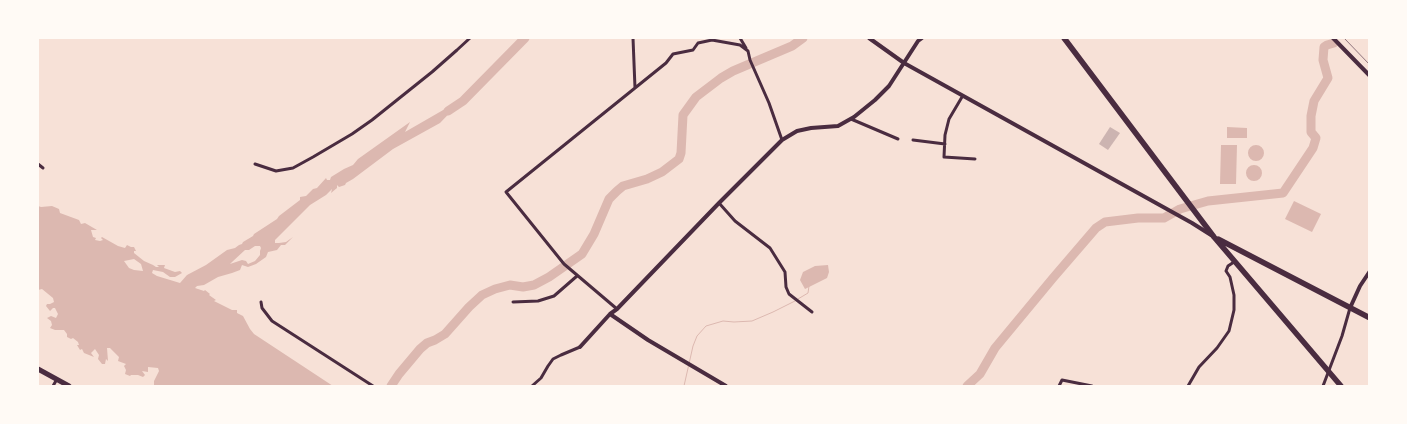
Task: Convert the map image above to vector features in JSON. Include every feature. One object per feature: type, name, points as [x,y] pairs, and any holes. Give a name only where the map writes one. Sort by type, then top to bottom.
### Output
[{"type":"highway","points":[[1064,38],[1214,237],[1341,386]]},
{"type":"highway","points":[[1214,237],[1370,318]]},
{"type":"highway","points":[[1234,261],[1242,252]]},
{"type":"main road","points":[[38,369],[69,386]]},
{"type":"street","points":[[255,164],[276,171],[293,168],[352,134],[432,72],[470,38]]},
{"type":"street","points":[[633,38],[635,88]]},
{"type":"street","points":[[740,38],[748,51],[782,140]]},
{"type":"street","points":[[870,38],[904,64],[1192,223],[1214,237]]},
{"type":"street","points":[[532,386],[541,378],[553,359],[580,347],[718,203],[782,140],[797,131],[838,126],[851,119],[875,100],[888,86],[922,38]]},
{"type":"street","points":[[1334,38],[1370,76]]},
{"type":"street","points":[[618,309],[564,264],[506,192],[666,63],[673,54],[693,50],[698,43],[712,40],[740,45],[748,51]]},
{"type":"street","points":[[962,97],[949,119],[944,157],[975,159]]},
{"type":"street","points":[[851,119],[898,139]]},
{"type":"street","points":[[913,140],[945,144]]},
{"type":"street","points":[[38,164],[43,168]]},
{"type":"street","points":[[718,203],[735,221],[770,248],[785,272],[786,287],[789,294],[812,312]]},
{"type":"street","points":[[1192,223],[1197,216],[1195,212]]},
{"type":"street","points":[[1188,386],[1199,367],[1217,348],[1229,331],[1234,310],[1234,295],[1226,270],[1234,261]]},
{"type":"street","points":[[1323,386],[1342,336],[1350,308],[1360,286],[1370,271]]},
{"type":"street","points":[[514,302],[538,300],[554,296],[577,276]]},
{"type":"street","points":[[261,302],[262,308],[272,322],[372,386]]},
{"type":"street","points":[[610,314],[648,340],[726,386]]},
{"type":"street","points":[[53,386],[56,380]]},
{"type":"street","points":[[1059,386],[1062,380],[1092,386]]},
{"type":"shaded area","points":[[464,98],[440,123],[393,149],[345,185],[339,187],[337,185],[337,188],[331,193],[332,189],[310,205],[275,240],[275,243],[286,242],[293,237],[285,245],[281,245],[277,250],[268,252],[266,257],[256,264],[248,267],[242,265],[240,270],[218,277],[195,288],[205,290],[216,300],[214,301],[232,310],[237,310],[237,313],[243,316],[254,334],[333,386],[154,386],[154,381],[159,371],[158,368],[148,367],[148,372],[142,371],[145,375],[143,377],[138,375],[130,376],[125,374],[124,366],[126,364],[118,361],[119,357],[110,348],[107,348],[108,361],[106,359],[105,364],[102,364],[98,359],[99,355],[95,349],[91,353],[94,357],[84,353],[77,345],[79,345],[78,342],[73,338],[67,337],[64,330],[50,328],[52,325],[51,321],[47,318],[51,316],[56,318],[58,314],[55,308],[50,311],[46,306],[54,302],[53,298],[42,289],[38,290],[38,206],[52,206],[59,209],[60,213],[79,220],[81,224],[85,223],[97,230],[91,230],[93,237],[96,238],[95,240],[103,240],[102,237],[118,246],[125,248],[127,245],[134,247],[136,251],[134,253],[144,261],[156,267],[159,267],[157,265],[165,265],[164,268],[175,272],[180,271],[182,273],[175,277],[170,277],[163,272],[153,270],[152,273],[180,283],[187,275],[206,265],[227,250],[242,244],[277,219],[300,200],[300,197],[306,196],[313,189],[317,188],[326,178],[330,180],[331,177],[353,165],[358,159],[410,122],[405,132]],"holes":[[[260,246],[261,248],[260,255],[255,261],[248,264],[242,260],[230,264],[245,250]],[[134,259],[141,264],[143,271],[129,268],[124,261]]]},
{"type":"shaded area","points":[[1227,127],[1247,128],[1247,138],[1227,138]]},
{"type":"shaded area","points":[[1221,145],[1237,145],[1236,184],[1220,184]]},
{"type":"shaded area","points":[[1256,145],[1262,147],[1264,153],[1262,159],[1256,161],[1250,159],[1248,153],[1250,147]]},
{"type":"shaded area","points":[[1251,165],[1257,165],[1262,170],[1260,179],[1251,181],[1246,176],[1246,170]]},
{"type":"shaded area","points":[[1294,201],[1321,214],[1312,232],[1285,219]]},
{"type":"shaded area","points":[[828,265],[829,272],[827,278],[805,289],[800,280],[803,272],[815,266]]},
{"type":"building","points":[[1110,127],[1120,133],[1108,150],[1099,144]]},
{"type":"waterway","points":[[448,111],[463,101],[525,38]]},
{"type":"waterway","points":[[391,386],[420,349],[427,343],[445,334],[482,295],[510,285],[523,287],[534,285],[582,254],[594,234],[609,199],[617,191],[623,186],[647,179],[662,172],[679,159],[683,115],[696,97],[733,71],[792,46],[803,38]]},
{"type":"waterway","points":[[967,386],[980,374],[995,348],[1053,278],[1096,228],[1105,222],[1138,218],[1164,218],[1180,209],[1208,201],[1283,193],[1313,148],[1316,138],[1311,132],[1311,116],[1314,101],[1328,78],[1323,60],[1324,47],[1334,43]]},
{"type":"waterway","points":[[798,299],[808,293],[809,286]]},
{"type":"waterway","points":[[684,386],[693,346],[697,336],[706,326],[723,321],[752,321],[795,301]]},
{"type":"railway","points":[[1344,38],[1370,65]]}]
